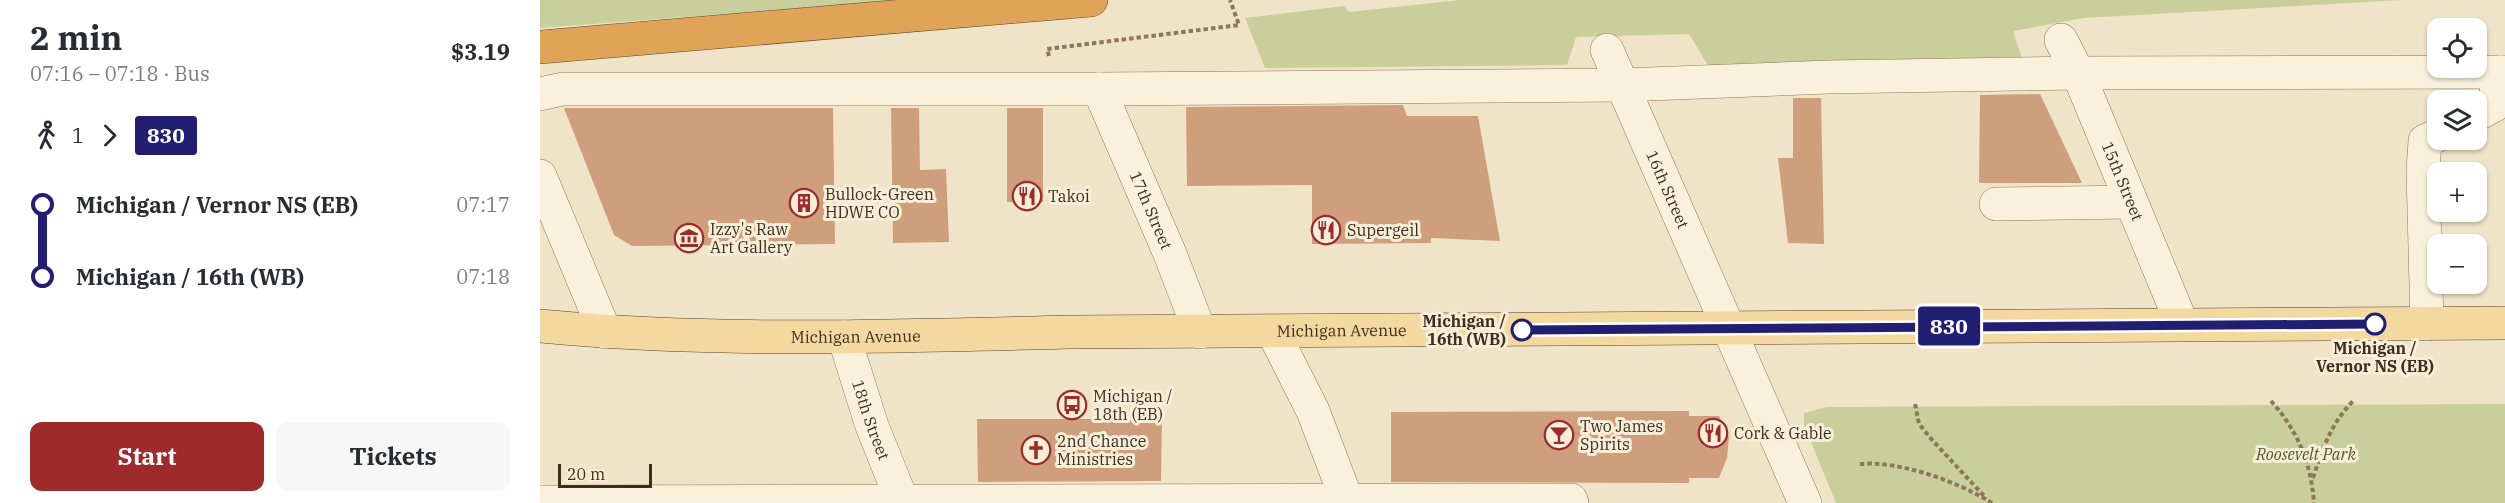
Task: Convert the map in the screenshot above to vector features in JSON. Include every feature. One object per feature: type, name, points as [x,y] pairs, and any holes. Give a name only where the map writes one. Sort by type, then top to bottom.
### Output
[{"type":"highway","points":[[540,47],[1091,0]]},
{"type":"main road","name":"Michigan Avenue","points":[[540,326],[605,332],[844,337],[1200,332],[2505,323]]},
{"type":"street","name":"15th Street","points":[[2061,40],[2078,73],[2182,324]]},
{"type":"street","name":"16th Street","points":[[1607,50],[1726,328],[1763,404],[1805,503]]},
{"type":"street","points":[[540,94],[563,89],[1099,89],[1622,85],[1829,77],[2078,73],[2503,72],[2493,106],[2487,109]]},
{"type":"street","name":"17th Street","points":[[1099,89],[1170,254],[1200,332]]},
{"type":"street","points":[[2427,140],[2425,141],[2423,170],[2427,324]]},
{"type":"street","points":[[540,176],[605,332]]},
{"type":"street","points":[[1996,204],[2130,202]]},
{"type":"street","points":[[1274,332],[1313,411],[1348,501]]},
{"type":"street","name":"18th Street","points":[[844,337],[872,426],[902,502]]},
{"type":"street","points":[[540,502],[1571,500],[1572,503]]},
{"type":"path","points":[[1047,49],[1239,25],[1230,0]]},
{"type":"path","points":[[2271,401],[2295,432],[2312,479],[2314,503]]},
{"type":"path","points":[[2312,479],[2337,417],[2353,401]]},
{"type":"path","points":[[1915,404],[1919,424],[1990,502]]},
{"type":"path","points":[[1860,464],[1880,462],[1901,465],[1990,502]]},
{"type":"green space","points":[[540,0],[909,0],[540,28]]},
{"type":"green space","points":[[1460,0],[2403,0],[2084,18],[2013,31],[2026,70],[1709,67],[1689,34],[1576,37],[1567,65],[1265,68],[1245,18],[1344,6],[1349,12]]},
{"type":"green space","name":"Roosevelt Park","points":[[2505,404],[2505,503],[1836,503],[1804,425],[1804,413],[1827,407]]},
{"type":"building","points":[[2040,94],[2082,183],[1979,183],[1980,95]]},
{"type":"building","points":[[1793,98],[1821,98],[1824,244],[1788,243],[1778,158],[1793,158]]},
{"type":"building","points":[[1403,105],[1407,116],[1478,116],[1500,241],[1431,238],[1431,243],[1312,244],[1312,185],[1187,186],[1186,107]]},
{"type":"building","points":[[564,108],[833,108],[835,244],[632,246],[614,235]]},
{"type":"building","points":[[891,108],[919,108],[920,170],[946,169],[949,242],[893,243]]},
{"type":"building","points":[[1007,108],[1043,108],[1043,202],[1007,202]]},
{"type":"building","points":[[1689,411],[1689,416],[1719,416],[1729,437],[1727,458],[1719,478],[1689,478],[1689,483],[1391,482],[1391,412]]},
{"type":"building","name":"2nd Chance Ministries","points":[[977,419],[1162,419],[1161,481],[978,482]]},
{"type":"bus line","name":"830","points":[[1522,330],[2375,324]]},
{"type":"place","name":"Takoi","points":[[1027,196]]},
{"type":"place","name":"Bullock-Green HDWE CO","points":[[804,203]]},
{"type":"place","name":"Supergeil","points":[[1326,230]]},
{"type":"place","name":"Izzy's Raw Art Gallery","points":[[689,238]]},
{"type":"place","name":"Michigan / Vernor NS (EB)","points":[[2375,324]]},
{"type":"place","name":"Michigan / 16th (WB)","points":[[1522,330]]},
{"type":"place","name":"Michigan / 18th (EB)","points":[[1072,405]]},
{"type":"place","name":"Cork & Gable","points":[[1713,433]]},
{"type":"place","name":"Two James Spirits","points":[[1559,435]]},
{"type":"place","name":"2nd Chance Ministries","points":[[1036,450]]}]
